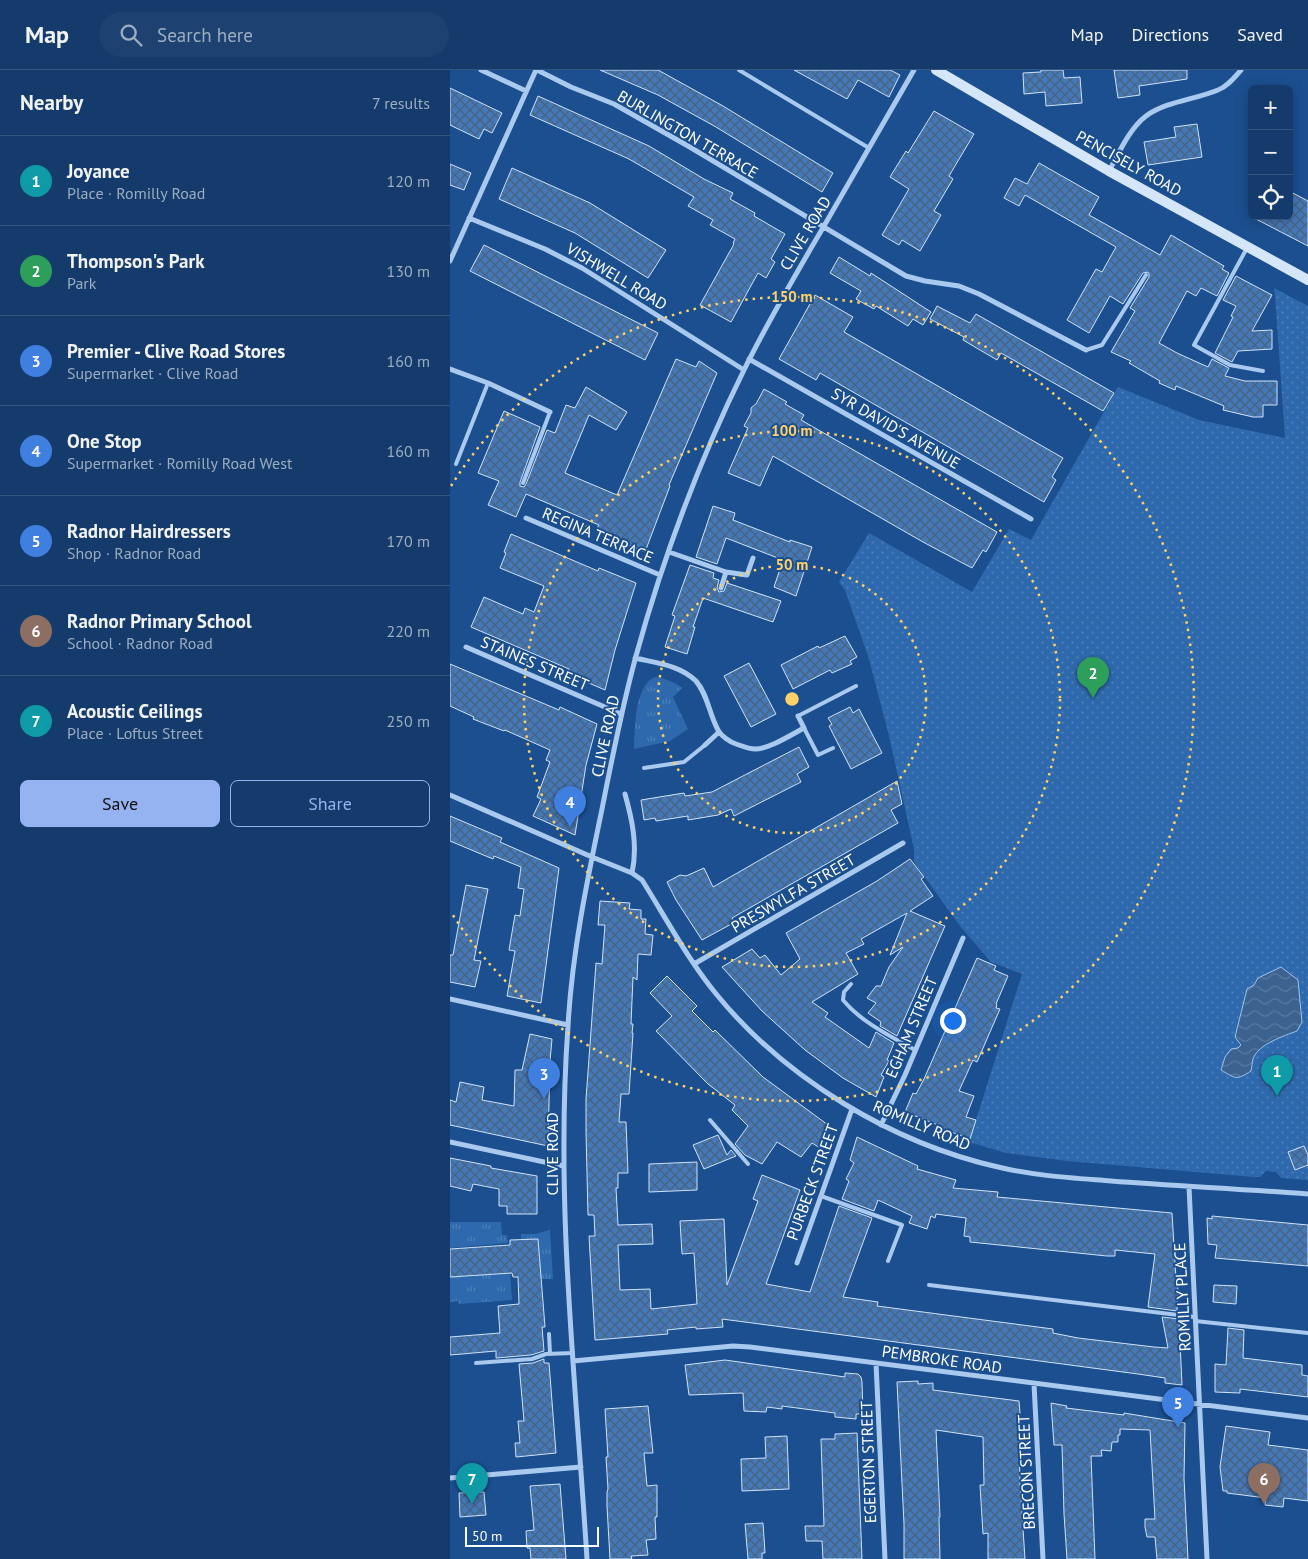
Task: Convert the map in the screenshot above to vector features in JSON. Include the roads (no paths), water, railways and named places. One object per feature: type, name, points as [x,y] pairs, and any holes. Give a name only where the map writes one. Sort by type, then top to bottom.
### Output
[{"type":"main road","name":"PENCISELY ROAD","points":[[936,70],[1109,170],[1308,280]]},
{"type":"street","points":[[481,70],[526,91]]},
{"type":"street","points":[[450,261],[537,70]]},
{"type":"street","name":"BURLINGTON TERRACE","points":[[537,70],[622,109],[688,146],[906,276],[925,282],[959,286],[979,294],[1086,350]]},
{"type":"street","name":"CLIVE ROAD","points":[[587,1559],[564,1212],[568,1024],[575,959],[592,857],[621,714],[660,574],[717,428],[749,359],[790,282],[914,70]]},
{"type":"street","points":[[1109,170],[1129,135],[1144,117],[1160,107],[1219,90],[1232,80],[1240,70]]},
{"type":"street","name":"VISHWELL ROAD","points":[[469,218],[546,248],[582,268],[744,370]]},
{"type":"street","name":"SYR DAVID'S AVENUE","points":[[749,359],[1031,519]]},
{"type":"street","points":[[450,369],[488,383],[550,412]]},
{"type":"street","name":"REGINA TERRACE","points":[[526,518],[660,574]]},
{"type":"street","points":[[669,552],[726,572],[747,575],[753,558]]},
{"type":"street","points":[[721,588],[726,572]]},
{"type":"street","name":"STAINES STREET","points":[[466,647],[621,714]]},
{"type":"street","points":[[636,658],[684,672],[696,682],[705,695],[719,732],[732,743],[754,749],[765,748],[804,728],[798,716]]},
{"type":"street","points":[[705,745],[719,732]]},
{"type":"street","points":[[625,794],[633,822],[634,861],[632,872]]},
{"type":"street","name":"ROMILLY ROAD","points":[[450,795],[592,857],[632,872],[642,880],[694,964],[717,995],[744,1024],[789,1065],[852,1109],[881,1125],[946,1151],[998,1168],[1052,1176],[1308,1194]]},
{"type":"street","name":"PRESWYLFA STREET","points":[[694,964],[904,843]]},
{"type":"street","name":"EGHAM STREET","points":[[881,1125],[963,938]]},
{"type":"street","points":[[450,999],[568,1024]]},
{"type":"street","name":"PURBECK STREET","points":[[796,1263],[852,1109]]},
{"type":"street","points":[[450,1142],[564,1166]]},
{"type":"street","name":"ROMILLY PLACE","points":[[1189,1187],[1207,1559]]},
{"type":"street","name":"PEMBROKE ROAD","points":[[573,1361],[733,1346],[1308,1418]]},
{"type":"street","name":"EGERTON STREET","points":[[876,1363],[885,1559]]},
{"type":"street","name":"BRECON STREET","points":[[1034,1384],[1044,1559]]},
{"type":"street","points":[[450,1478],[581,1467]]},
{"type":"lane","points":[[739,70],[869,148]]},
{"type":"lane","points":[[1247,247],[1194,345],[1230,365],[1263,371]]},
{"type":"lane","points":[[1086,350],[1102,346],[1146,275]]},
{"type":"lane","points":[[456,464],[488,383]]},
{"type":"lane","points":[[523,483],[550,412]]},
{"type":"lane","points":[[798,716],[856,686]]},
{"type":"lane","points":[[804,728],[818,755],[833,748]]},
{"type":"lane","points":[[644,768],[684,762],[705,745]]},
{"type":"lane","points":[[851,984],[844,992],[843,1000],[850,1008],[881,1030],[915,1050]]},
{"type":"lane","points":[[710,1120],[748,1164]]},
{"type":"lane","points":[[820,1196],[902,1225],[888,1261]]},
{"type":"lane","points":[[929,1285],[1308,1333]]},
{"type":"lane","points":[[549,1334],[550,1354]]},
{"type":"lane","points":[[476,1363],[532,1360],[550,1354],[573,1353]]},
{"type":"water","points":[[1281,967],[1298,980],[1302,1022],[1297,1031],[1272,1041],[1260,1049],[1253,1059],[1251,1071],[1242,1076],[1236,1077],[1221,1070],[1225,1057],[1231,1049],[1238,1048],[1241,1045],[1235,1037],[1247,989],[1254,985],[1258,978]]},
{"type":"place","name":"Thompson's Park","points":[[1093,698]]},
{"type":"place","name":"One Stop","points":[[570,827]]},
{"type":"place","name":"Joyance","points":[[1277,1096]]},
{"type":"place","name":"Premier - Clive Road Stores","points":[[544,1099]]},
{"type":"place","name":"Radnor Hairdressers","points":[[1178,1428]]},
{"type":"place","name":"Acoustic Ceilings","points":[[472,1504]]},
{"type":"place","name":"Radnor Primary School","points":[[1264,1504]]}]
